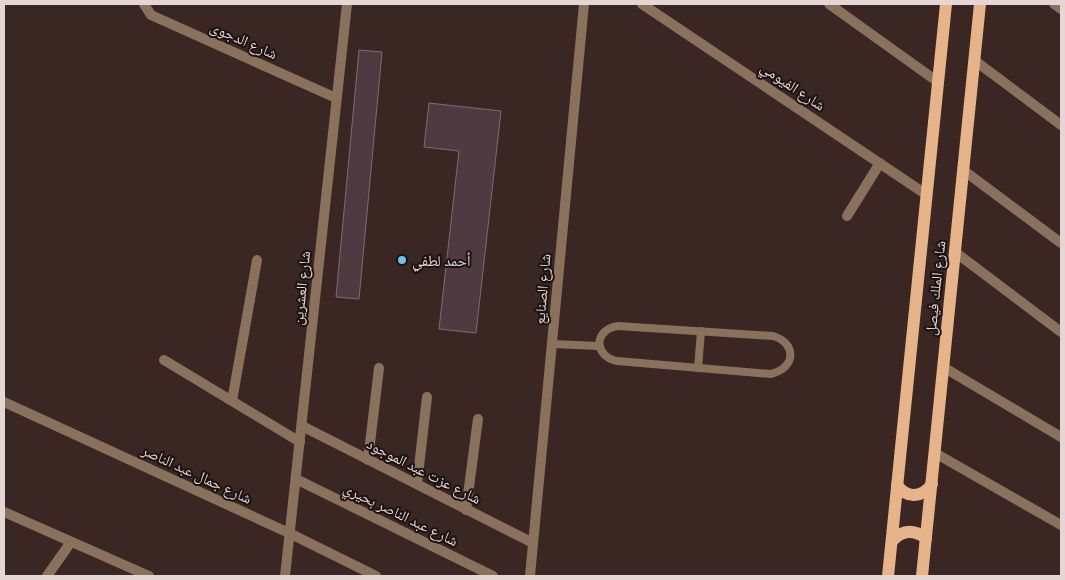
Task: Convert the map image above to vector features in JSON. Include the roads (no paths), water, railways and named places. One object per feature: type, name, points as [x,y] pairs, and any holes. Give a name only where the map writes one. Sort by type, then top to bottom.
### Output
[{"type":"main road","name":"شارع الملك فيصل","points":[[888,576],[946,4]]},
{"type":"main road","name":"شارع الملك فيصل","points":[[922,576],[980,4]]},
{"type":"main road","points":[[897,485],[902,491],[914,496],[921,494],[932,484]]},
{"type":"main road","points":[[892,541],[904,532],[912,531],[926,538]]},
{"type":"street","name":"شارع الدجوى","points":[[144,4],[151,15],[336,98]]},
{"type":"street","name":"شارع العشرين","points":[[285,576],[347,4]]},
{"type":"street","name":"شارع الصنايع","points":[[530,576],[584,4]]},
{"type":"street","name":"شارع الفيومي","points":[[642,4],[927,195]]},
{"type":"street","points":[[829,4],[938,82]]},
{"type":"street","points":[[1054,4],[1061,9]]},
{"type":"street","points":[[974,60],[1061,125]]},
{"type":"street","points":[[848,216],[880,162]]},
{"type":"street","points":[[963,170],[1061,244]]},
{"type":"street","points":[[955,252],[1061,332]]},
{"type":"street","points":[[232,401],[257,260]]},
{"type":"street","points":[[164,360],[300,442]]},
{"type":"street","points":[[943,367],[1061,437]]},
{"type":"street","points":[[368,460],[380,368]]},
{"type":"street","points":[[416,484],[427,398]]},
{"type":"street","name":"شارع جمال عبد الناصر","points":[[4,402],[289,533],[376,576]]},
{"type":"street","points":[[466,510],[478,419]]},
{"type":"street","name":"شارع عزت عبد الموجود","points":[[302,426],[533,543]]},
{"type":"street","points":[[935,453],[1061,525]]},
{"type":"street","name":"شارع عبد الناصر بحيري","points":[[296,478],[493,576]]},
{"type":"street","points":[[4,512],[149,576]]},
{"type":"street","points":[[47,576],[71,542]]},
{"type":"lane","points":[[610,327],[701,331],[782,338],[789,346],[791,355],[788,365],[781,372],[771,374],[616,361],[602,354],[599,346],[600,338],[610,327]]},
{"type":"lane","points":[[698,368],[701,331]]},
{"type":"lane","points":[[552,344],[599,346]]},
{"type":"place","name":"أحمد لطفي","points":[[402,260]]}]
